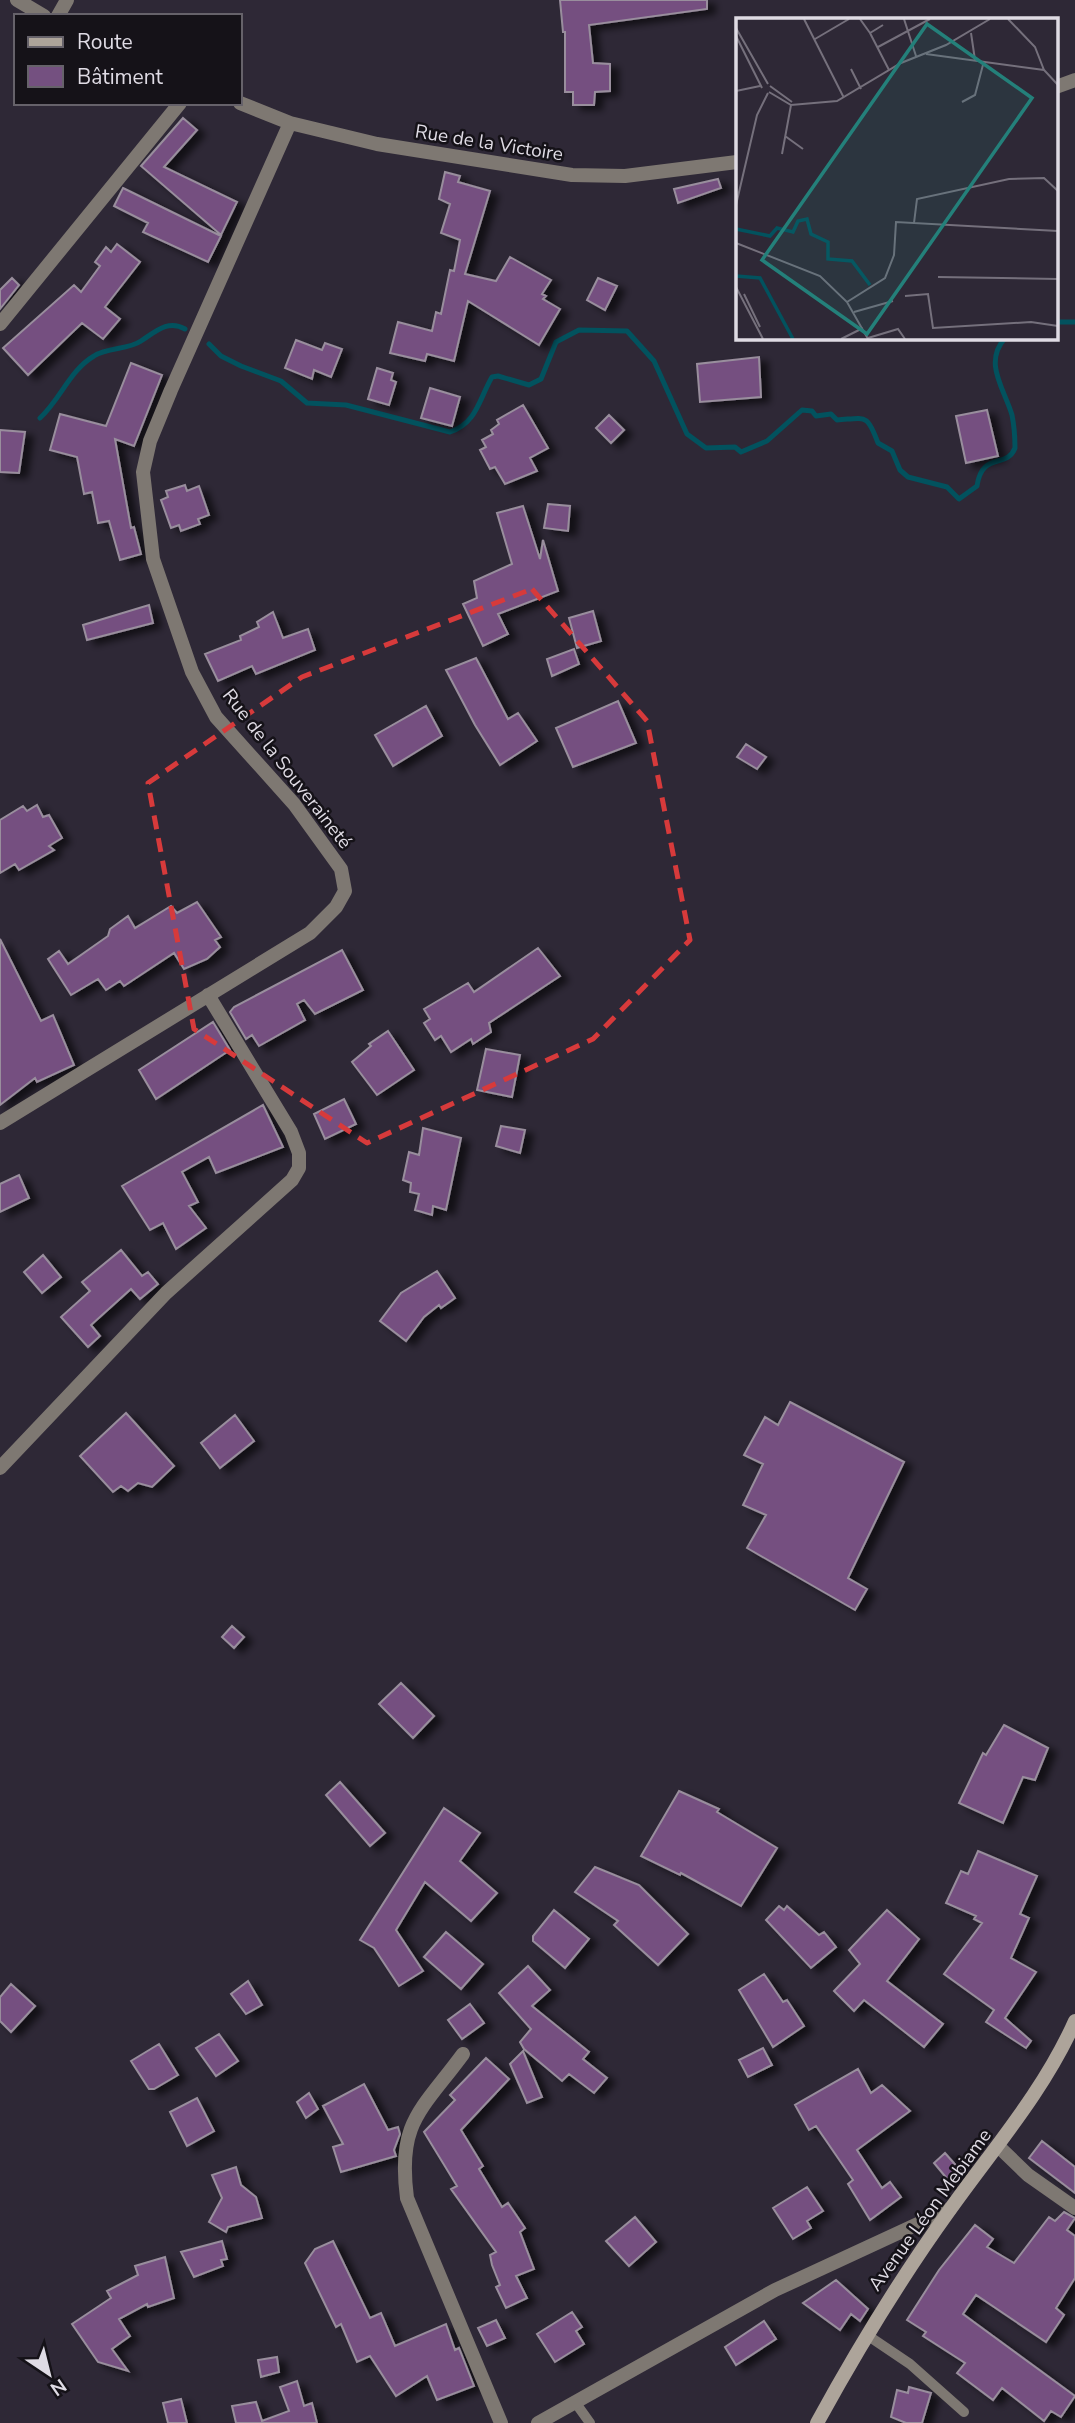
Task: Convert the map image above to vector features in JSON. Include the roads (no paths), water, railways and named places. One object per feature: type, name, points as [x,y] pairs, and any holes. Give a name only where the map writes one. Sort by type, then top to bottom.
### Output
[{"type":"street","points":[[17,0],[41,14]]},
{"type":"street","points":[[1058,86],[1075,80]]},
{"type":"street","name":"Rue de la Victoire","points":[[242,104],[290,123],[377,144],[572,175],[625,176],[736,162]]},
{"type":"street","points":[[0,324],[178,105]]},
{"type":"street","name":"Rue de la Souveraineté","points":[[0,1123],[310,933],[336,907],[345,891],[341,869],[322,839],[216,717],[192,671],[153,559],[143,471],[150,441],[171,390],[290,123]]},
{"type":"street","points":[[0,1468],[166,1293],[237,1232],[292,1180],[299,1168],[299,1153],[291,1132],[208,995]]},
{"type":"street","name":"Avenue Léon Mebiame","points":[[817,2423],[867,2334],[950,2208],[999,2147],[1046,2075],[1075,2021]]},
{"type":"street","points":[[463,2054],[409,2127],[402,2164],[407,2198],[501,2423]]},
{"type":"street","points":[[999,2147],[1028,2175],[1075,2208]]},
{"type":"street","points":[[538,2423],[775,2290],[950,2208]]},
{"type":"lane","points":[[867,2334],[910,2364],[964,2413]]},
{"type":"lane","points":[[575,2402],[590,2423]]},
{"type":"waterway","points":[[1058,322],[1075,322]]},
{"type":"waterway","points":[[40,418],[78,369],[94,356],[136,344],[167,326],[185,329]]},
{"type":"waterway","points":[[209,344],[221,356],[281,381],[307,403],[346,405],[450,432],[466,423],[472,416],[492,377],[498,376],[529,385],[541,379],[556,342],[579,330],[627,331],[654,361],[687,434],[706,448],[735,447],[741,452],[767,441],[802,410],[812,411],[816,416],[831,414],[837,420],[860,418],[871,426],[878,443],[892,451],[900,470],[908,477],[947,487],[959,499],[977,486],[984,468],[1006,458],[1015,448],[1012,415],[995,366],[999,347],[1004,340]]}]
